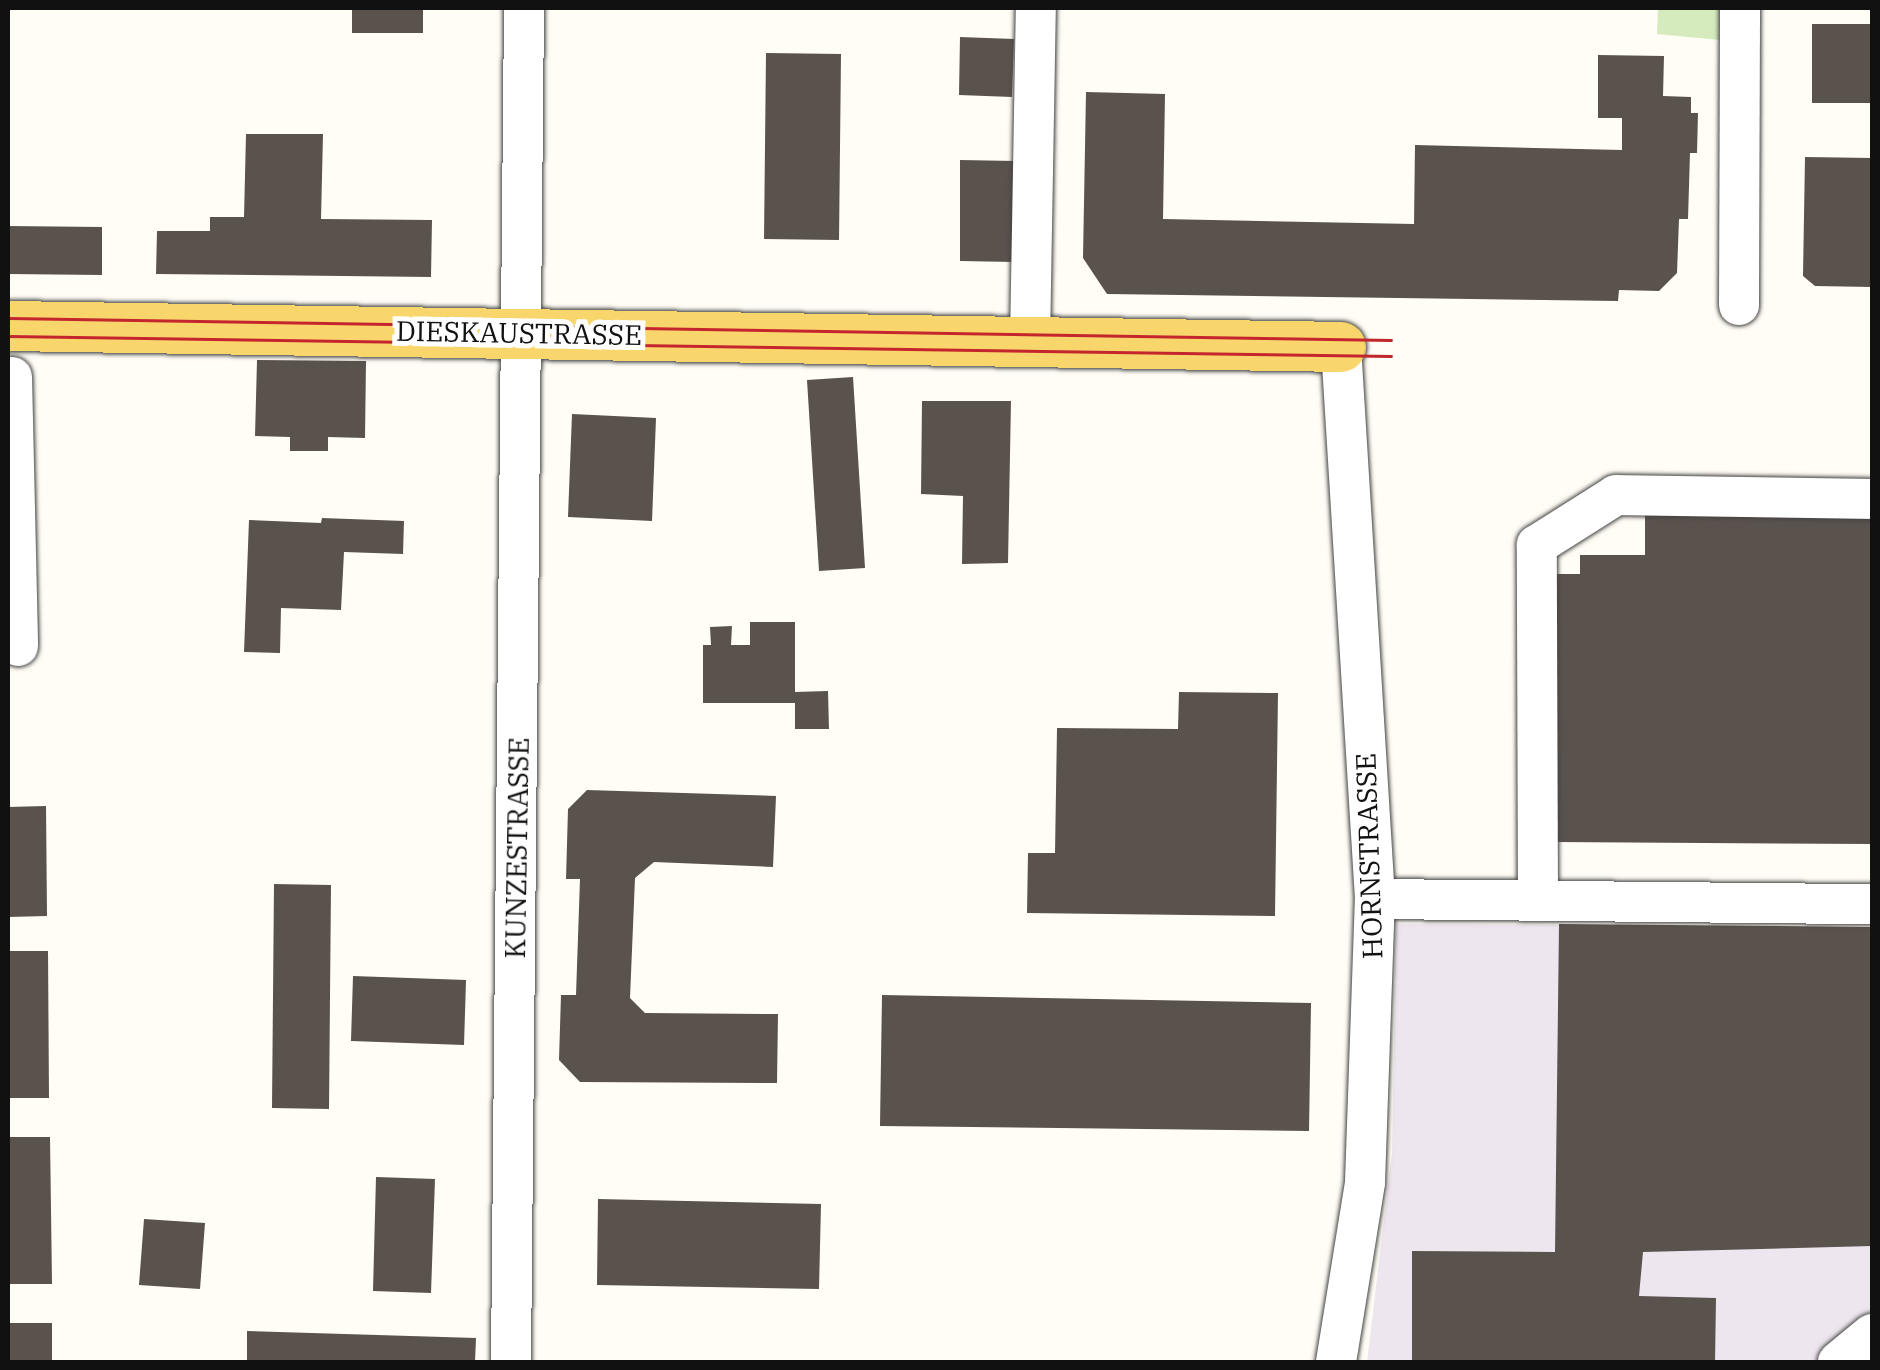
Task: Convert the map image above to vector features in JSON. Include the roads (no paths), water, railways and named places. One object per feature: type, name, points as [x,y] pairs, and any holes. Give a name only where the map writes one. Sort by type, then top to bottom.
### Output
[{"type":"main road","name":"DIESKAUSTRASSE","points":[[8,326],[1341,348]]},
{"type":"street","name":"KUNZESTRASSE","points":[[511,1362],[524,8]]},
{"type":"street","points":[[1030,342],[1036,8]]},
{"type":"street","points":[[1739,25],[1739,305]]},
{"type":"street","name":"HORNSTRASSE","points":[[1336,1362],[1365,1182],[1375,899],[1341,348]]},
{"type":"street","points":[[12,376],[18,646]]},
{"type":"street","points":[[1538,900],[1538,545],[1616,495],[1872,499]]},
{"type":"street","points":[[1375,899],[1872,904]]},
{"type":"street","points":[[1838,1362],[1872,1334]]},
{"type":"tram line","points":[[8,318],[1391,340]]},
{"type":"tram line","points":[[8,336],[1391,356]]}]
